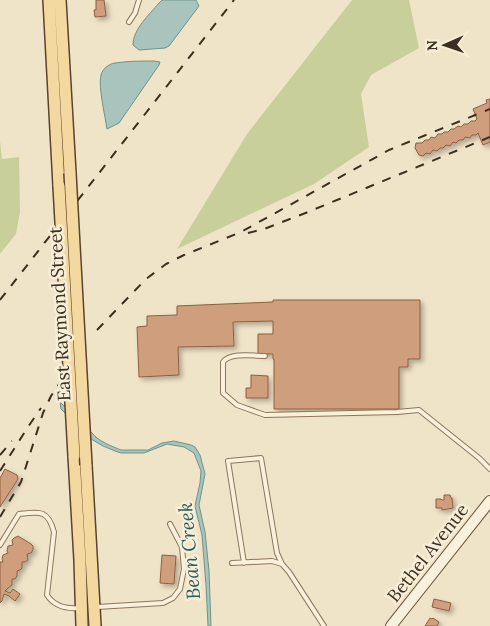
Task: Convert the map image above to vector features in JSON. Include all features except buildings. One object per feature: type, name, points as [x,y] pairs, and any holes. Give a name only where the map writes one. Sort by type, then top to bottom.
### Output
[{"type":"main road","name":"East Raymond Street","points":[[49,0],[80,554],[82,626]]},
{"type":"main road","name":"East Raymond Street","points":[[60,0],[95,626]]},
{"type":"main road","points":[[81,608],[94,607]]},
{"type":"street","name":"Bethel Avenue","points":[[392,626],[490,501]]},
{"type":"lane","points":[[129,22],[135,13],[139,0]]},
{"type":"lane","points":[[265,356],[243,355],[225,358],[223,362],[224,393],[237,405],[264,415],[419,410],[490,469]]},
{"type":"lane","points":[[244,563],[228,461],[261,458],[277,553],[282,564],[294,579],[324,626]]},
{"type":"lane","points":[[0,545],[19,514],[39,513],[48,517],[54,532],[47,595],[52,602],[68,609],[81,608]]},
{"type":"lane","points":[[94,607],[163,603],[173,598],[180,589],[184,569],[182,547],[170,524]]},
{"type":"lane","points":[[232,563],[272,562],[282,564]]},
{"type":"green space","points":[[352,0],[409,0],[419,48],[371,75],[361,94],[369,147],[314,184],[177,249],[247,134]]},
{"type":"green space","points":[[0,141],[2,159],[19,157],[20,212],[16,234],[0,254]]},
{"type":"water","points":[[162,0],[196,0],[199,6],[169,46],[139,50],[133,45],[136,33],[142,22]]},
{"type":"water","points":[[160,62],[159,65],[119,123],[107,129],[100,87],[103,70],[108,65],[115,63]]},
{"type":"water","points":[[60,402],[98,438],[121,450],[148,450],[162,443],[174,441],[195,447],[200,455],[205,474],[199,505],[205,532],[209,571],[211,626],[208,626],[202,535],[195,506],[201,471],[194,453],[184,447],[167,444],[144,453],[121,453],[115,451],[91,439],[61,409]]},
{"type":"railway","points":[[0,300],[234,0]]},
{"type":"railway","points":[[97,330],[146,279],[166,264],[241,232],[389,150],[490,109]]},
{"type":"railway","points":[[248,233],[303,214],[490,137]]},
{"type":"railway","points":[[0,517],[21,482],[43,413],[51,396],[62,380]]},
{"type":"railway","points":[[0,471],[41,408]]},
{"type":"railway","points":[[0,455],[12,441]]},
{"type":"water label","name":"Bean Creek","points":[[189,551]]}]
